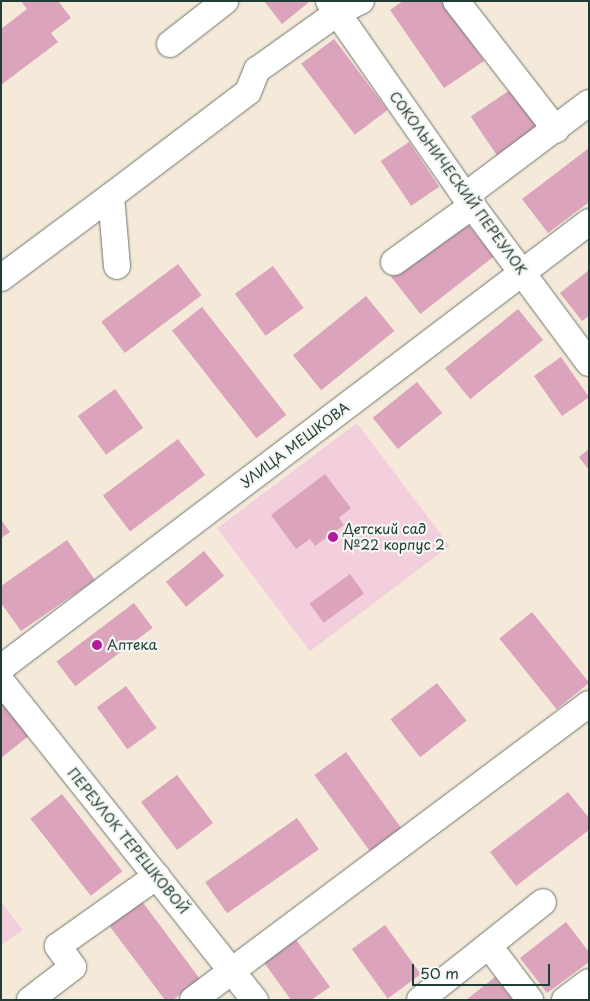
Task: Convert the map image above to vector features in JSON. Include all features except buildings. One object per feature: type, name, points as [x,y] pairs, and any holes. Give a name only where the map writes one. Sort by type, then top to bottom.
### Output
[{"type":"street","points":[[170,44],[224,1]]},
{"type":"street","points":[[1,278],[248,92],[257,70],[333,7],[361,1]]},
{"type":"street","points":[[456,1],[556,130]]},
{"type":"street","name":"СОКОЛЬНИЧЕСКИЙ ПЕРЕУЛОК","points":[[333,7],[469,201],[522,272],[581,336],[589,363]]},
{"type":"street","points":[[394,262],[589,103]]},
{"type":"street","points":[[110,196],[117,266]]},
{"type":"street","name":"УЛИЦА МЕШКОВА","points":[[1,668],[589,222]]},
{"type":"street","name":"ПЕРЕУЛОК ТЕРЕШКОВОЙ","points":[[1,681],[255,1000]]},
{"type":"street","points":[[193,1000],[588,704]]},
{"type":"street","points":[[30,1000],[73,967],[58,946],[157,876]]},
{"type":"street","points":[[420,1000],[543,902]]},
{"type":"street","points":[[488,946],[530,1000]]},
{"type":"street","points":[[565,1000],[589,982]]},
{"type":"shaded area","name":"Детский сад №22 корпус 2","points":[[357,423],[450,546],[310,651],[217,528]]},
{"type":"shaded area","points":[[1,902],[23,930],[1,945]]},
{"type":"place","name":"Детский сад №22 корпус 2","points":[[333,537]]},
{"type":"place","name":"Аптека","points":[[97,645]]}]
